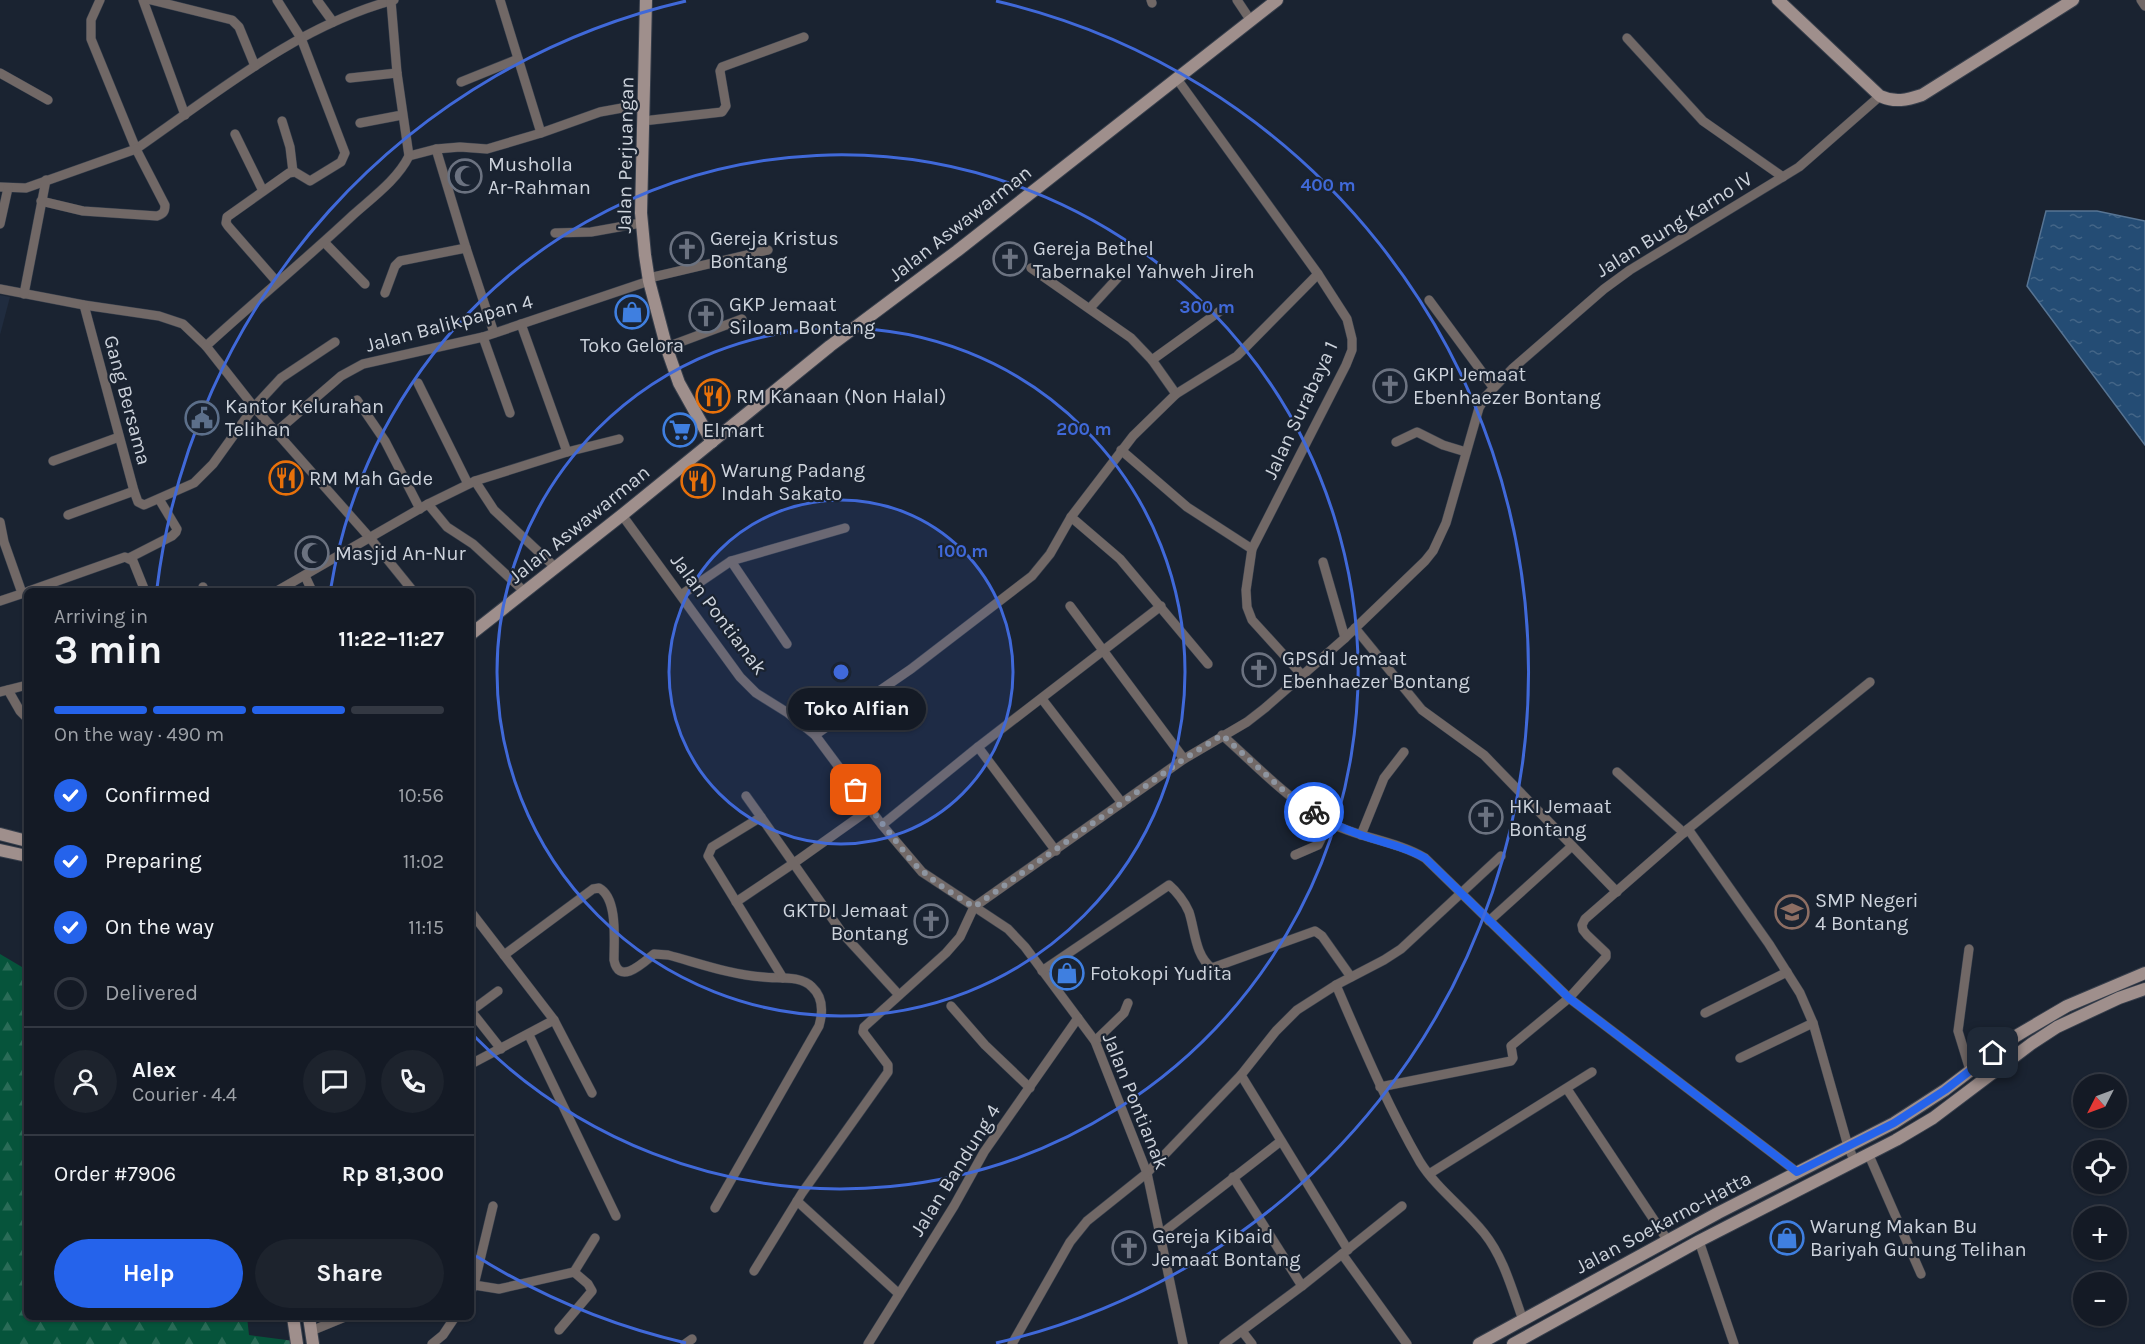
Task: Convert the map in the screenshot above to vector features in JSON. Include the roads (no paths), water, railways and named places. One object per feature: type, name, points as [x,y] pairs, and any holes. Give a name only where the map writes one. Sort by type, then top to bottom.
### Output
[{"type":"street","points":[[41,201],[83,211],[160,215],[165,209],[136,149],[91,39],[91,20],[100,0]]},
{"type":"street","points":[[143,0],[185,115]]},
{"type":"street","points":[[151,0],[232,20],[239,27],[255,66]]},
{"type":"street","points":[[277,0],[301,38],[345,153],[341,162],[310,181],[293,172]]},
{"type":"street","points":[[317,0],[333,22]]},
{"type":"street","points":[[0,224],[4,188],[26,188],[136,149],[255,66],[301,38],[333,22],[393,0],[396,73],[409,156]]},
{"type":"street","points":[[500,0],[541,133]]},
{"type":"street","name":"Jalan Perjuangan","points":[[646,0],[641,223],[649,279],[679,383],[712,442]]},
{"type":"street","points":[[1237,0],[1251,21]]},
{"type":"street","name":"Jalan Aswawarman","points":[[474,632],[622,516],[830,346],[957,251],[1277,0]]},
{"type":"street","points":[[1778,0],[1880,96],[1898,101],[1922,95],[2073,0]]},
{"type":"street","points":[[2141,0],[2145,6]]},
{"type":"street","points":[[643,121],[722,112],[726,106],[720,71],[722,67],[804,37]]},
{"type":"street","points":[[1627,38],[1703,121],[1783,177]]},
{"type":"street","points":[[461,81],[518,59]]},
{"type":"street","points":[[0,73],[48,100]]},
{"type":"street","points":[[350,78],[396,73]]},
{"type":"street","name":"Jalan Surabaya 1","points":[[1177,79],[1318,274],[1347,319],[1352,339],[1352,350],[1346,365],[1252,549],[1246,590],[1248,614],[1257,627],[1303,676]]},
{"type":"street","name":"Jalan Bung Karno IV","points":[[974,907],[1184,759],[1247,722],[1303,676],[1433,551],[1446,523],[1479,408],[1493,387],[1604,289],[1630,270],[1812,157],[1880,96]]},
{"type":"street","points":[[206,346],[393,179],[409,156],[436,149],[460,147],[487,149],[541,133],[600,111],[644,104]]},
{"type":"street","points":[[360,123],[402,115]]},
{"type":"street","points":[[282,121],[290,147],[293,172]]},
{"type":"street","points":[[235,134],[263,190]]},
{"type":"street","points":[[436,149],[494,333]]},
{"type":"street","points":[[277,282],[226,223],[229,215],[293,172]]},
{"type":"street","points":[[24,294],[46,180]]},
{"type":"street","points":[[555,233],[591,232],[641,223]]},
{"type":"street","points":[[324,242],[365,284]]},
{"type":"street","points":[[386,293],[395,266],[400,261],[466,249]]},
{"type":"street","name":"Jalan Balikpapan 4","points":[[276,432],[320,393],[363,364],[483,337],[649,279],[768,250]]},
{"type":"street","points":[[1031,268],[1131,338],[1152,360],[1176,394]]},
{"type":"street","points":[[1090,308],[1123,272]]},
{"type":"street","points":[[815,735],[911,669],[1020,586],[1041,566],[1071,517],[1133,436],[1176,394],[1238,357],[1318,274]]},
{"type":"street","points":[[0,289],[159,316],[183,324],[206,346],[254,407],[370,538],[411,588]]},
{"type":"street","points":[[1429,300],[1493,387]]},
{"type":"street","name":"Gang Bersama","points":[[84,305],[134,490],[140,504],[144,505],[159,499]]},
{"type":"street","points":[[1152,360],[1220,311]]},
{"type":"street","points":[[667,347],[742,319]]},
{"type":"street","points":[[521,324],[567,453]]},
{"type":"street","points":[[483,337],[510,413]]},
{"type":"street","points":[[37,588],[120,558],[129,558],[172,536],[177,529],[159,499],[194,483],[204,475],[254,407],[287,372],[335,342]]},
{"type":"street","points":[[418,383],[471,483],[494,510],[556,568]]},
{"type":"street","points":[[357,400],[385,441],[424,507],[447,527],[473,544],[525,592]]},
{"type":"street","points":[[1396,442],[1417,432],[1443,445],[1466,452]]},
{"type":"street","points":[[53,461],[119,436]]},
{"type":"street","points":[[283,588],[424,507],[471,483],[619,439]]},
{"type":"street","points":[[1121,450],[1187,507],[1252,549]]},
{"type":"street","points":[[68,515],[134,490]]},
{"type":"street","name":"Jalan Pontianak","points":[[622,516],[740,677],[815,735],[882,825],[922,872],[1008,929],[1025,947],[1095,1041],[1148,1173],[1183,1344]]},
{"type":"street","points":[[1071,517],[1120,559],[1208,664]]},
{"type":"street","points":[[0,522],[4,542],[24,588]]},
{"type":"street","points":[[681,595],[731,561],[845,528]]},
{"type":"street","points":[[129,558],[133,561],[145,588]]},
{"type":"street","points":[[731,561],[787,644]]},
{"type":"street","points":[[1323,562],[1345,638]]},
{"type":"street","points":[[305,576],[311,588]]},
{"type":"street","points":[[0,602],[24,593]]},
{"type":"street","points":[[1070,606],[1184,759]]},
{"type":"street","points":[[882,825],[978,747],[1161,606]]},
{"type":"street","points":[[1355,628],[1422,710],[1484,755],[1617,892]]},
{"type":"street","points":[[1380,1087],[1511,1061],[1511,1046],[1569,998],[1606,957],[1602,948],[1583,930],[1582,925],[1586,919],[1686,831],[1870,682]]},
{"type":"street","points":[[24,686],[4,691],[24,715]]},
{"type":"street","points":[[1042,699],[1122,802]]},
{"type":"street","points":[[1222,735],[1292,798],[1329,823],[1415,852],[1434,866],[1569,998],[1797,1172]]},
{"type":"street","points":[[978,747],[1056,851]]},
{"type":"street","points":[[1361,835],[1384,778],[1404,752]]},
{"type":"street","points":[[1617,772],[1686,831],[1800,993],[1813,1023],[1854,1160]]},
{"type":"street","points":[[746,796],[843,934],[900,995]]},
{"type":"street","points":[[736,902],[794,864],[870,809]]},
{"type":"street","points":[[760,817],[712,847],[708,856],[783,978]]},
{"type":"street","points":[[1296,855],[1318,844],[1329,823]]},
{"type":"street","points":[[0,834],[24,840]]},
{"type":"street","points":[[1489,921],[1572,846]]},
{"type":"street","points":[[0,850],[24,855]]},
{"type":"street","points":[[1012,1344],[1077,1232],[1087,1221],[1148,1173],[1241,1075],[1289,1018],[1306,1003],[1401,949],[1501,856]]},
{"type":"street","points":[[1042,971],[1169,885],[1187,908],[1195,940],[1212,968],[1315,931],[1322,936],[1351,977]]},
{"type":"street","points":[[504,955],[593,890],[599,888],[605,891],[612,906],[615,966],[620,971],[625,973],[632,971],[654,954],[668,955],[750,976],[803,981],[818,994],[822,1015],[819,1026],[715,1208]]},
{"type":"street","points":[[753,1272],[797,1201],[888,1072],[888,1065],[863,1030],[953,945],[974,907]]},
{"type":"street","points":[[474,916],[504,955],[550,1023],[592,1093]]},
{"type":"street","points":[[1969,949],[1958,1031],[1970,1070]]},
{"type":"street","points":[[1705,1012],[1787,972]]},
{"type":"street","name":"Jalan Soekarno-Hatta","points":[[1479,1344],[1921,1106],[2038,1023],[2067,1006],[2145,973]]},
{"type":"street","points":[[1336,985],[1380,1087],[1429,1174],[1494,1247],[1524,1320]]},
{"type":"street","name":"Jalan Soekarno-Hatta","points":[[1513,1344],[1699,1241],[1896,1140],[1933,1118],[2057,1027],[2119,998],[2145,989]]},
{"type":"street","points":[[474,1009],[498,991]]},
{"type":"street","points":[[1095,1041],[1124,1013],[1128,1003]]},
{"type":"street","points":[[951,1006],[985,1044],[1030,1088]]},
{"type":"street","points":[[474,1015],[501,1049]]},
{"type":"street","name":"Jalan Bandung 4","points":[[868,1344],[954,1206],[984,1152],[1078,1018]]},
{"type":"street","points":[[474,1063],[550,1023]]},
{"type":"street","points":[[1740,1058],[1813,1023]]},
{"type":"street","points":[[529,1035],[616,1216]]},
{"type":"street","points":[[1429,1174],[1592,1072]]},
{"type":"street","points":[[1241,1075],[1345,1252],[1407,1344]]},
{"type":"street","points":[[1567,1089],[1668,1241]]},
{"type":"street","points":[[1161,1234],[1281,1141]]},
{"type":"street","points":[[1868,1153],[1921,1274]]},
{"type":"street","points":[[1233,1177],[1302,1286]]},
{"type":"street","points":[[797,1201],[899,1294]]},
{"type":"street","points":[[474,1284],[493,1206]]},
{"type":"street","points":[[1224,1344],[1302,1286],[1402,1206]]},
{"type":"street","points":[[578,1274],[595,1238]]},
{"type":"street","points":[[1699,1241],[1734,1344]]},
{"type":"street","points":[[474,1288],[498,1289],[578,1274]]},
{"type":"street","points":[[559,1330],[592,1291],[578,1274]]},
{"type":"street","points":[[293,1320],[297,1344]]},
{"type":"street","points":[[309,1320],[312,1338],[340,1320]]},
{"type":"street","points":[[432,1344],[443,1335],[453,1320]]},
{"type":"street","points":[[1242,1331],[1251,1344]]},
{"type":"water","points":[[2046,211],[2097,211],[2145,221],[2145,445],[2027,286]]},
{"type":"place","name":"Musholla Ar-Rahman","points":[[465,176]]},
{"type":"place","name":"Gereja Kristus Bontang","points":[[687,249]]},
{"type":"place","name":"Gereja Bethel Tabernakel Yahweh Jireh","points":[[1010,259]]},
{"type":"place","name":"Toko Gelora","points":[[632,312]]},
{"type":"place","name":"GKP Jemaat Siloam Bontang","points":[[706,316]]},
{"type":"place","name":"GKPI Jemaat Ebenhaezer Bontang","points":[[1390,386]]},
{"type":"place","name":"RM Kanaan (Non Halal)","points":[[713,396]]},
{"type":"place","name":"Kantor Kelurahan Telihan","points":[[202,418]]},
{"type":"place","name":"Elmart","points":[[680,430]]},
{"type":"place","name":"RM Mah Gede","points":[[286,478]]},
{"type":"place","name":"Warung Padang Indah Sakato","points":[[698,481]]},
{"type":"place","name":"Masjid An-Nur","points":[[312,553]]},
{"type":"place","name":"GPSdI Jemaat Ebenhaezer Bontang","points":[[1259,670]]},
{"type":"place","name":"Toko Alfian","points":[[856,790]]},
{"type":"place","name":"HKI Jemaat Bontang","points":[[1486,817]]},
{"type":"place","name":"SMP Negeri 4 Bontang","points":[[1792,912]]},
{"type":"place","name":"GKTDI Jemaat Bontang","points":[[931,921]]},
{"type":"place","name":"Fotokopi Yudita","points":[[1067,973]]},
{"type":"place","name":"Warung Makan Bu Bariyah Gunung Telihan","points":[[1787,1238]]},
{"type":"place","name":"Gereja Kibaid Jemaat Bontang","points":[[1129,1248]]}]
